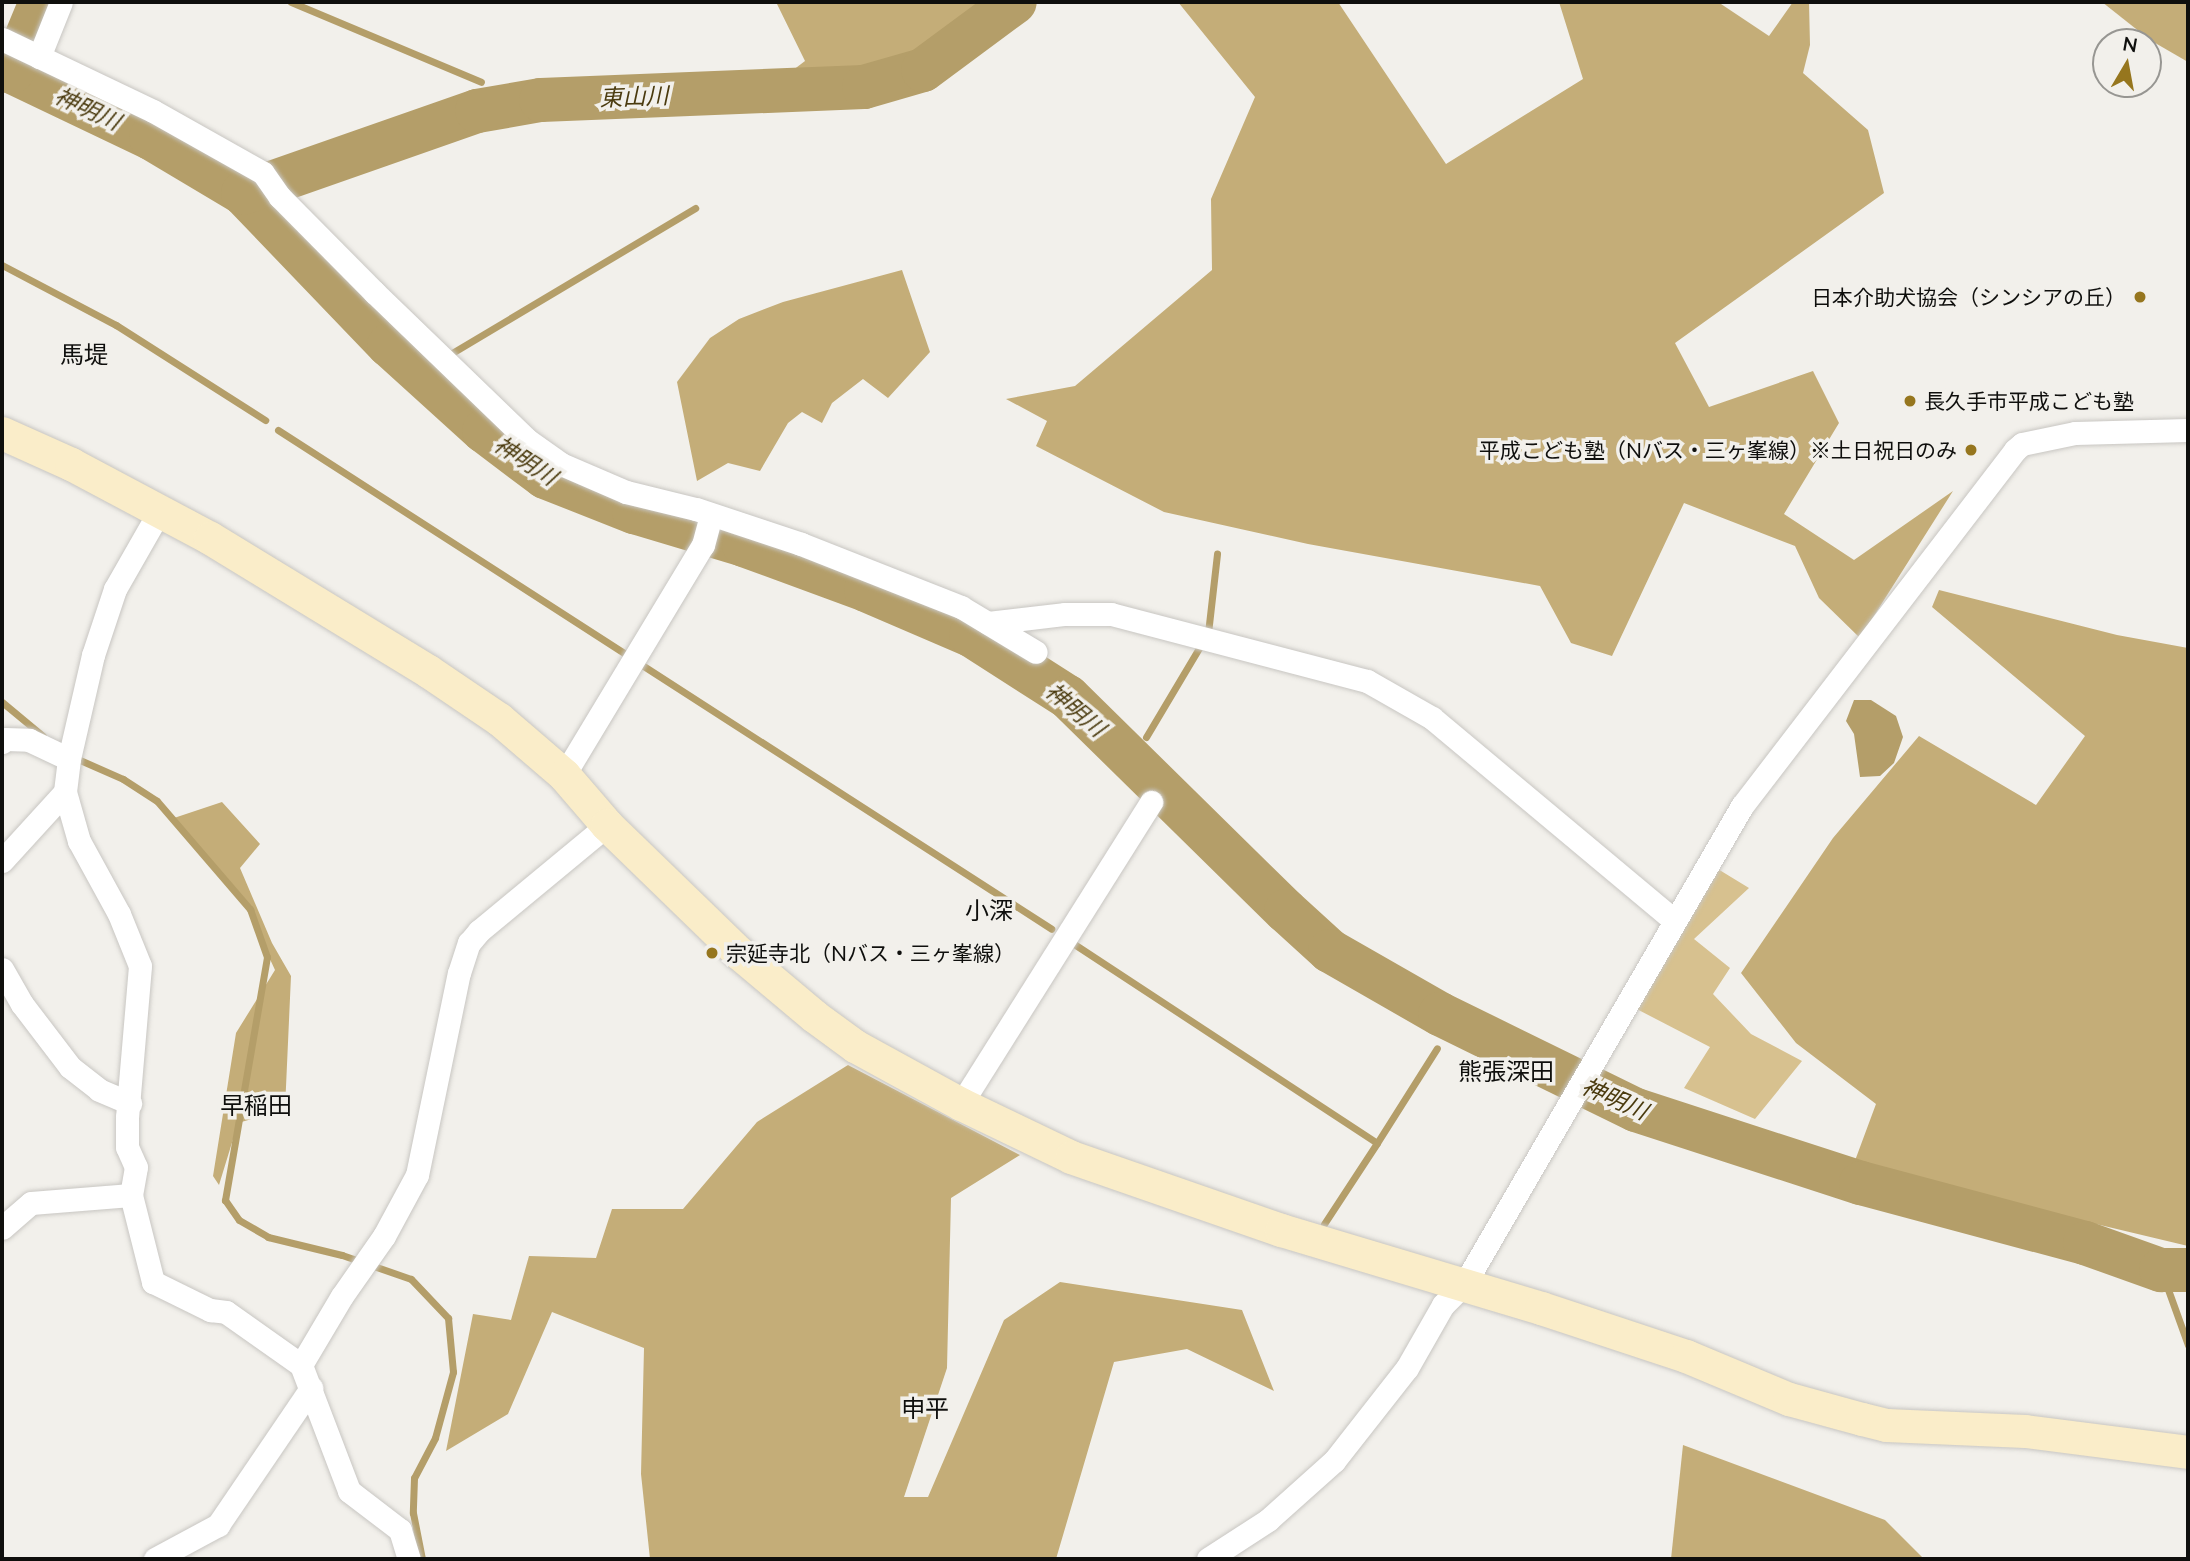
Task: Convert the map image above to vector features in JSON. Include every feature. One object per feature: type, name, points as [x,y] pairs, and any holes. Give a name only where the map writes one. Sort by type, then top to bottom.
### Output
[{"type":"street","points":[[39,57],[61,2]]},
{"type":"street","points":[[2,39],[153,111],[263,173],[280,197],[373,292],[526,439],[561,464],[615,487],[801,544],[961,607],[1036,652]]},
{"type":"street","points":[[1208,1559],[1268,1520],[1334,1461],[1407,1368],[1443,1306],[1465,1283],[1742,806],[2015,450],[2022,444],[2075,433],[2188,430]]},
{"type":"street","points":[[2,433],[71,464],[210,538],[428,671],[499,719],[564,775],[607,825],[739,953],[814,1016],[855,1046],[961,1104],[1071,1157],[1281,1230],[1465,1283],[1686,1356],[1789,1399],[1886,1425],[2025,1432],[2188,1452]]},
{"type":"street","points":[[159,512],[115,589],[93,655],[69,759],[65,792],[79,841],[119,914],[140,966],[127,1147],[136,1167],[131,1195],[153,1282],[210,1310],[226,1312],[301,1365],[349,1491],[400,1530],[409,1559]]},
{"type":"street","points":[[564,775],[703,545],[711,518]]},
{"type":"street","points":[[988,623],[1065,614],[1111,614],[1367,681],[1432,718],[1674,920]]},
{"type":"street","points":[[2,742],[5,739],[29,740],[69,759]]},
{"type":"street","points":[[2,862],[65,792]]},
{"type":"street","points":[[961,1104],[1151,802]]},
{"type":"street","points":[[301,1365],[342,1296],[384,1236],[417,1175],[459,973],[469,943],[479,931],[607,825]]},
{"type":"street","points":[[2,969],[22,1003],[70,1068],[99,1090],[130,1103]]},
{"type":"street","points":[[2,1228],[31,1203],[131,1195]]},
{"type":"street","points":[[155,1559],[218,1525],[311,1388]]},
{"type":"shaded area","points":[[776,2],[1006,2],[916,66],[867,80],[780,80],[805,61]]},
{"type":"shaded area","points":[[1178,2],[1338,2],[1446,164],[1583,79],[1559,2],[1718,2],[1769,36],[1793,2],[1809,2],[1810,45],[1803,73],[1868,130],[1884,193],[1675,343],[1709,407],[1813,371],[1839,423],[1784,514],[1854,560],[1953,491],[1860,638],[1819,598],[1795,546],[1684,503],[1612,656],[1571,643],[1540,586],[1308,544],[1164,512],[1036,446],[1047,421],[1006,399],[1075,386],[1212,270],[1211,199],[1255,97]]},
{"type":"shaded area","points":[[2102,2],[2188,2],[2188,62],[2162,47],[2162,28],[2135,28]]},
{"type":"shaded area","points":[[902,270],[930,352],[888,398],[863,379],[832,403],[822,423],[802,412],[788,423],[760,471],[728,463],[697,481],[677,382],[710,338],[739,319],[783,302]]},
{"type":"shaded area","points":[[1939,590],[2117,635],[2188,648],[2188,1246],[1853,1166],[1876,1104],[1796,1043],[1741,973],[1833,838],[1919,736],[2036,805],[2085,736],[1932,607]]},
{"type":"shaded area","points":[[1854,700],[1871,700],[1896,716],[1903,737],[1894,763],[1880,776],[1860,777],[1854,734],[1846,721]]},
{"type":"shaded area","points":[[222,802],[260,844],[240,868],[272,943],[291,976],[285,1109],[238,1123],[219,1185],[213,1176],[236,1033],[275,970],[239,892],[174,818]]},
{"type":"shaded area","points":[[1708,863],[1749,888],[1694,939],[1730,968],[1713,994],[1751,1034],[1802,1061],[1755,1119],[1684,1088],[1710,1047],[1627,1004]]},
{"type":"shaded area","points":[[848,1065],[1020,1155],[951,1198],[947,1368],[904,1497],[928,1497],[1004,1320],[1060,1282],[1242,1310],[1274,1391],[1187,1349],[1114,1362],[1056,1559],[650,1559],[641,1474],[644,1348],[552,1312],[508,1414],[446,1451],[473,1314],[511,1320],[529,1256],[596,1258],[612,1209],[683,1209],[757,1122]]},
{"type":"shaded area","points":[[1683,1445],[1885,1520],[1924,1559],[1671,1559]]},
{"type":"waterway","points":[[12,72],[41,2]]},
{"type":"waterway","points":[[291,2],[481,82]]},
{"type":"waterway","name":"東山川","points":[[243,193],[477,111],[541,100],[864,87],[923,70],[1015,2]]},
{"type":"waterway","name":"神明川","points":[[2,67],[151,138],[243,193],[389,345],[484,431],[545,477],[634,512],[744,545],[866,590],[971,635],[1068,697],[1330,951],[1440,1014],[1636,1110],[1861,1183],[2085,1243],[2161,1270],[2188,1270]]},
{"type":"waterway","points":[[447,356],[695,208]]},
{"type":"waterway","points":[[2,265],[116,325],[265,420]]},
{"type":"waterway","points":[[278,430],[625,654]]},
{"type":"waterway","points":[[1146,737],[1208,633],[1217,554]]},
{"type":"waterway","points":[[642,665],[1051,929]]},
{"type":"waterway","points":[[2,702],[43,736]]},
{"type":"waterway","points":[[73,757],[123,779],[157,801],[250,909],[267,957],[225,1200],[239,1220],[268,1237],[342,1255],[411,1279],[448,1318],[453,1372],[435,1438],[414,1478],[413,1513],[422,1559]]},
{"type":"waterway","points":[[1071,942],[1377,1143],[1324,1224]]},
{"type":"waterway","points":[[1377,1143],[1437,1048]]},
{"type":"waterway","points":[[2161,1270],[2188,1345]]},
{"type":"place","name":"日本介助犬協会（シンシアの丘）","points":[[2140,297]]},
{"type":"place","name":"長久手市平成こども塾","points":[[1910,401]]},
{"type":"place","name":"平成こども塾（Nバス・三ヶ峯線）※土日祝日のみ","points":[[1971,450]]},
{"type":"place","name":"宗延寺北（Nバス・三ヶ峯線）","points":[[712,953]]},
{"type":"district","name":"馬堤","points":[[84,354]]},
{"type":"district","name":"小深","points":[[989,910]]},
{"type":"district","name":"熊張深田","points":[[1506,1071]]},
{"type":"district","name":"早稲田","points":[[256,1105]]},
{"type":"district","name":"申平","points":[[925,1408]]}]
